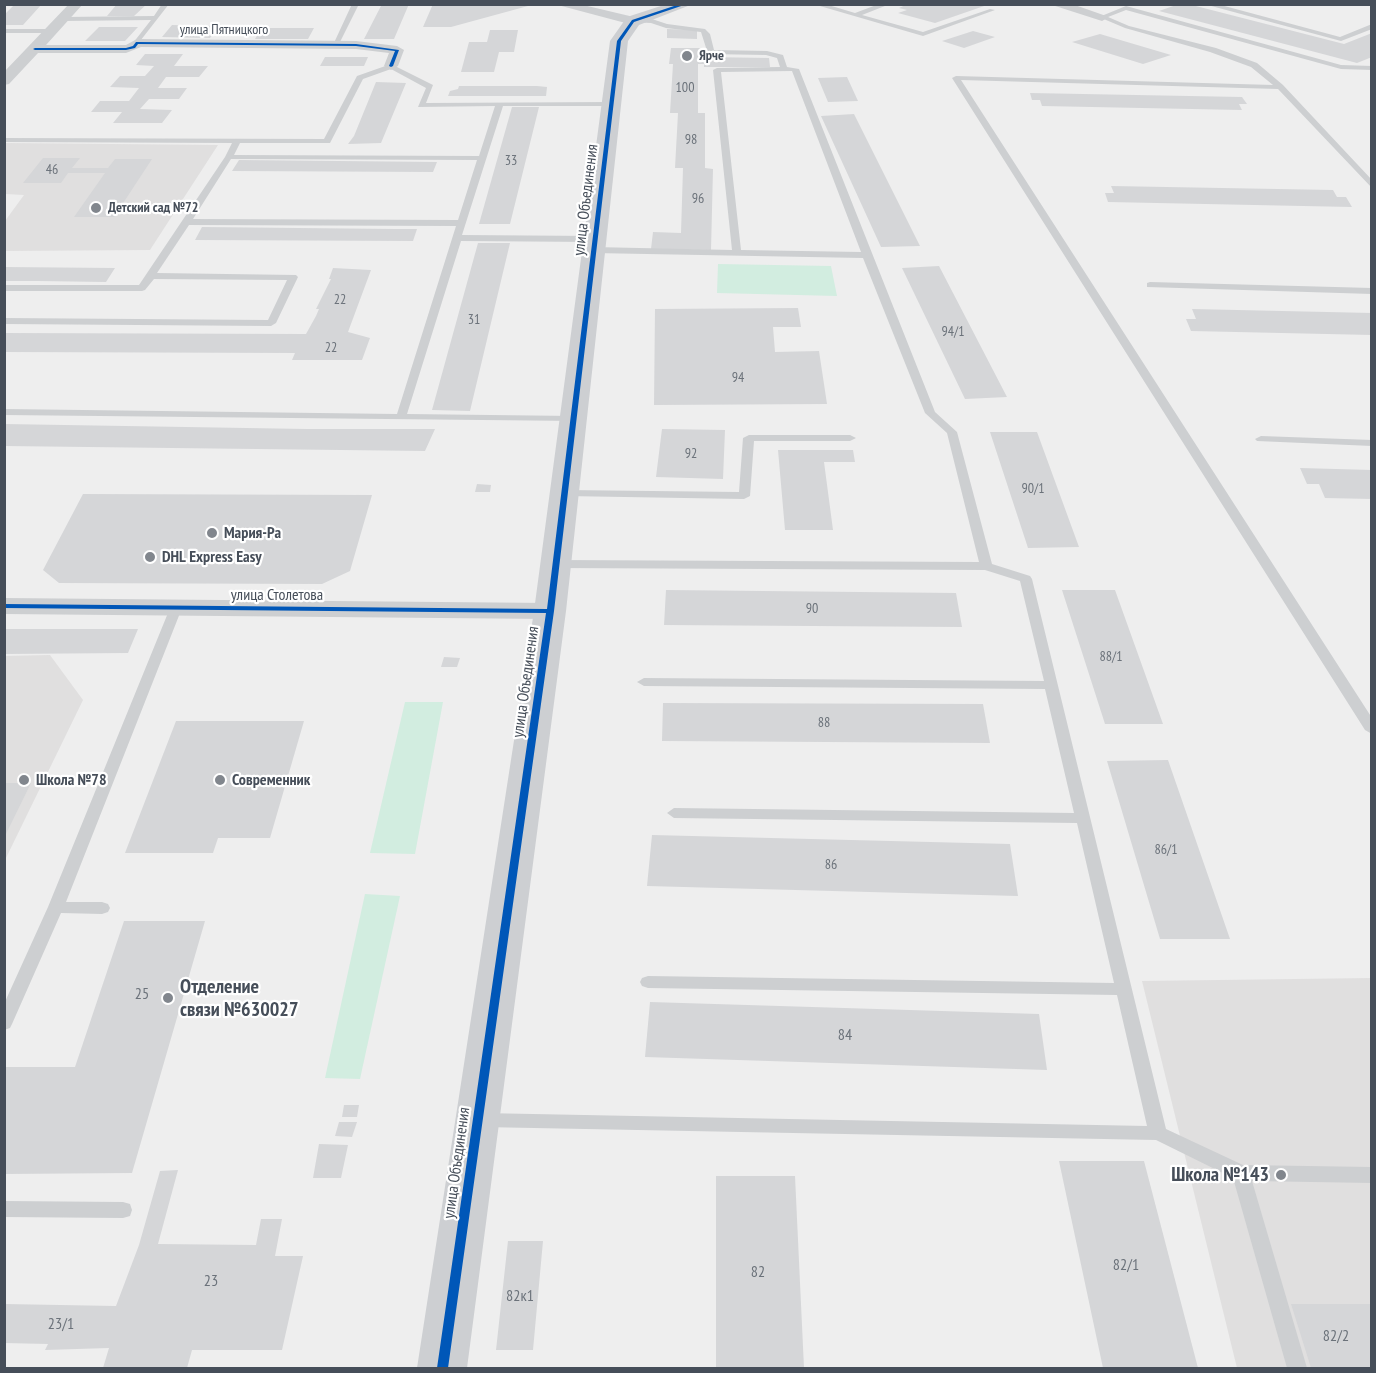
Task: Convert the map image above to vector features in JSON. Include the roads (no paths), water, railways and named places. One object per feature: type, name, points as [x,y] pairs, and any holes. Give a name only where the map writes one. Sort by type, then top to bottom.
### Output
[{"type":"street","points":[[4,81],[77,4]]},
{"type":"street","points":[[560,4],[633,21],[685,4]]},
{"type":"street","points":[[1055,4],[1102,17]]},
{"type":"street","name":"улица Объединения","points":[[442,1368],[550,611],[619,41],[633,21]]},
{"type":"street","name":"улица Пятницкого","points":[[35,49],[126,49],[134,47],[137,43],[335,45],[397,50],[391,66]]},
{"type":"street","name":"улица Столетова","points":[[4,606],[550,611]]},
{"type":"lane","points":[[137,43],[166,4]]},
{"type":"lane","points":[[335,45],[356,4]]},
{"type":"lane","points":[[816,4],[923,34],[992,9]]},
{"type":"lane","points":[[854,15],[887,4]]},
{"type":"lane","points":[[1112,4],[1341,67],[1371,68]]},
{"type":"lane","points":[[1102,17],[1136,4]]},
{"type":"lane","points":[[1207,4],[1341,39],[1371,26]]},
{"type":"lane","points":[[1102,17],[1127,27],[1213,50],[1254,65],[1280,87],[1371,186]]},
{"type":"lane","points":[[63,19],[156,18]]},
{"type":"lane","points":[[633,21],[652,21],[666,26],[703,30],[711,52],[767,53],[780,57],[784,69]]},
{"type":"lane","points":[[4,31],[51,31]]},
{"type":"lane","points":[[4,140],[327,141],[360,78],[391,66],[429,87],[421,105],[612,104]]},
{"type":"lane","points":[[737,253],[717,70],[795,69],[930,413],[952,432],[986,566]]},
{"type":"lane","points":[[1280,87],[956,78],[1371,730]]},
{"type":"lane","points":[[400,417],[500,104]]},
{"type":"lane","points":[[4,288],[142,288],[229,157],[237,141]]},
{"type":"lane","points":[[229,157],[482,158]]},
{"type":"lane","points":[[185,222],[461,223]]},
{"type":"lane","points":[[456,238],[737,253],[867,255]]},
{"type":"lane","points":[[4,321],[271,322],[293,277],[151,276]]},
{"type":"lane","points":[[1150,285],[1371,291]]},
{"type":"lane","points":[[4,412],[574,419]]},
{"type":"lane","points":[[565,493],[744,496],[749,438],[850,438]]},
{"type":"lane","points":[[1261,439],[1371,443]]},
{"type":"lane","points":[[555,564],[986,566],[1026,579],[1158,1133]]},
{"type":"lane","points":[[4,1024],[56,907],[176,608]]},
{"type":"lane","points":[[644,682],[1052,685]]},
{"type":"lane","points":[[674,813],[1084,818]]},
{"type":"lane","points":[[56,907],[102,908]]},
{"type":"lane","points":[[648,982],[1125,988]]},
{"type":"lane","points":[[477,1120],[1158,1133],[1241,1173],[1371,1175]]},
{"type":"lane","points":[[1241,1173],[1297,1368]]},
{"type":"lane","points":[[4,1209],[123,1210]]},
{"type":"place","name":"Ярче","points":[[687,56]]},
{"type":"place","name":"Детский сад №72","points":[[96,208]]},
{"type":"place","name":"Мария-Ра","points":[[212,533]]},
{"type":"place","name":"DHL Express Easy","points":[[150,557]]},
{"type":"place","name":"Школа №78","points":[[24,780]]},
{"type":"place","name":"Современник","points":[[220,780]]},
{"type":"place","name":"Отделение связи №630027","points":[[168,998]]},
{"type":"place","name":"Школа №143","points":[[1281,1175]]}]
